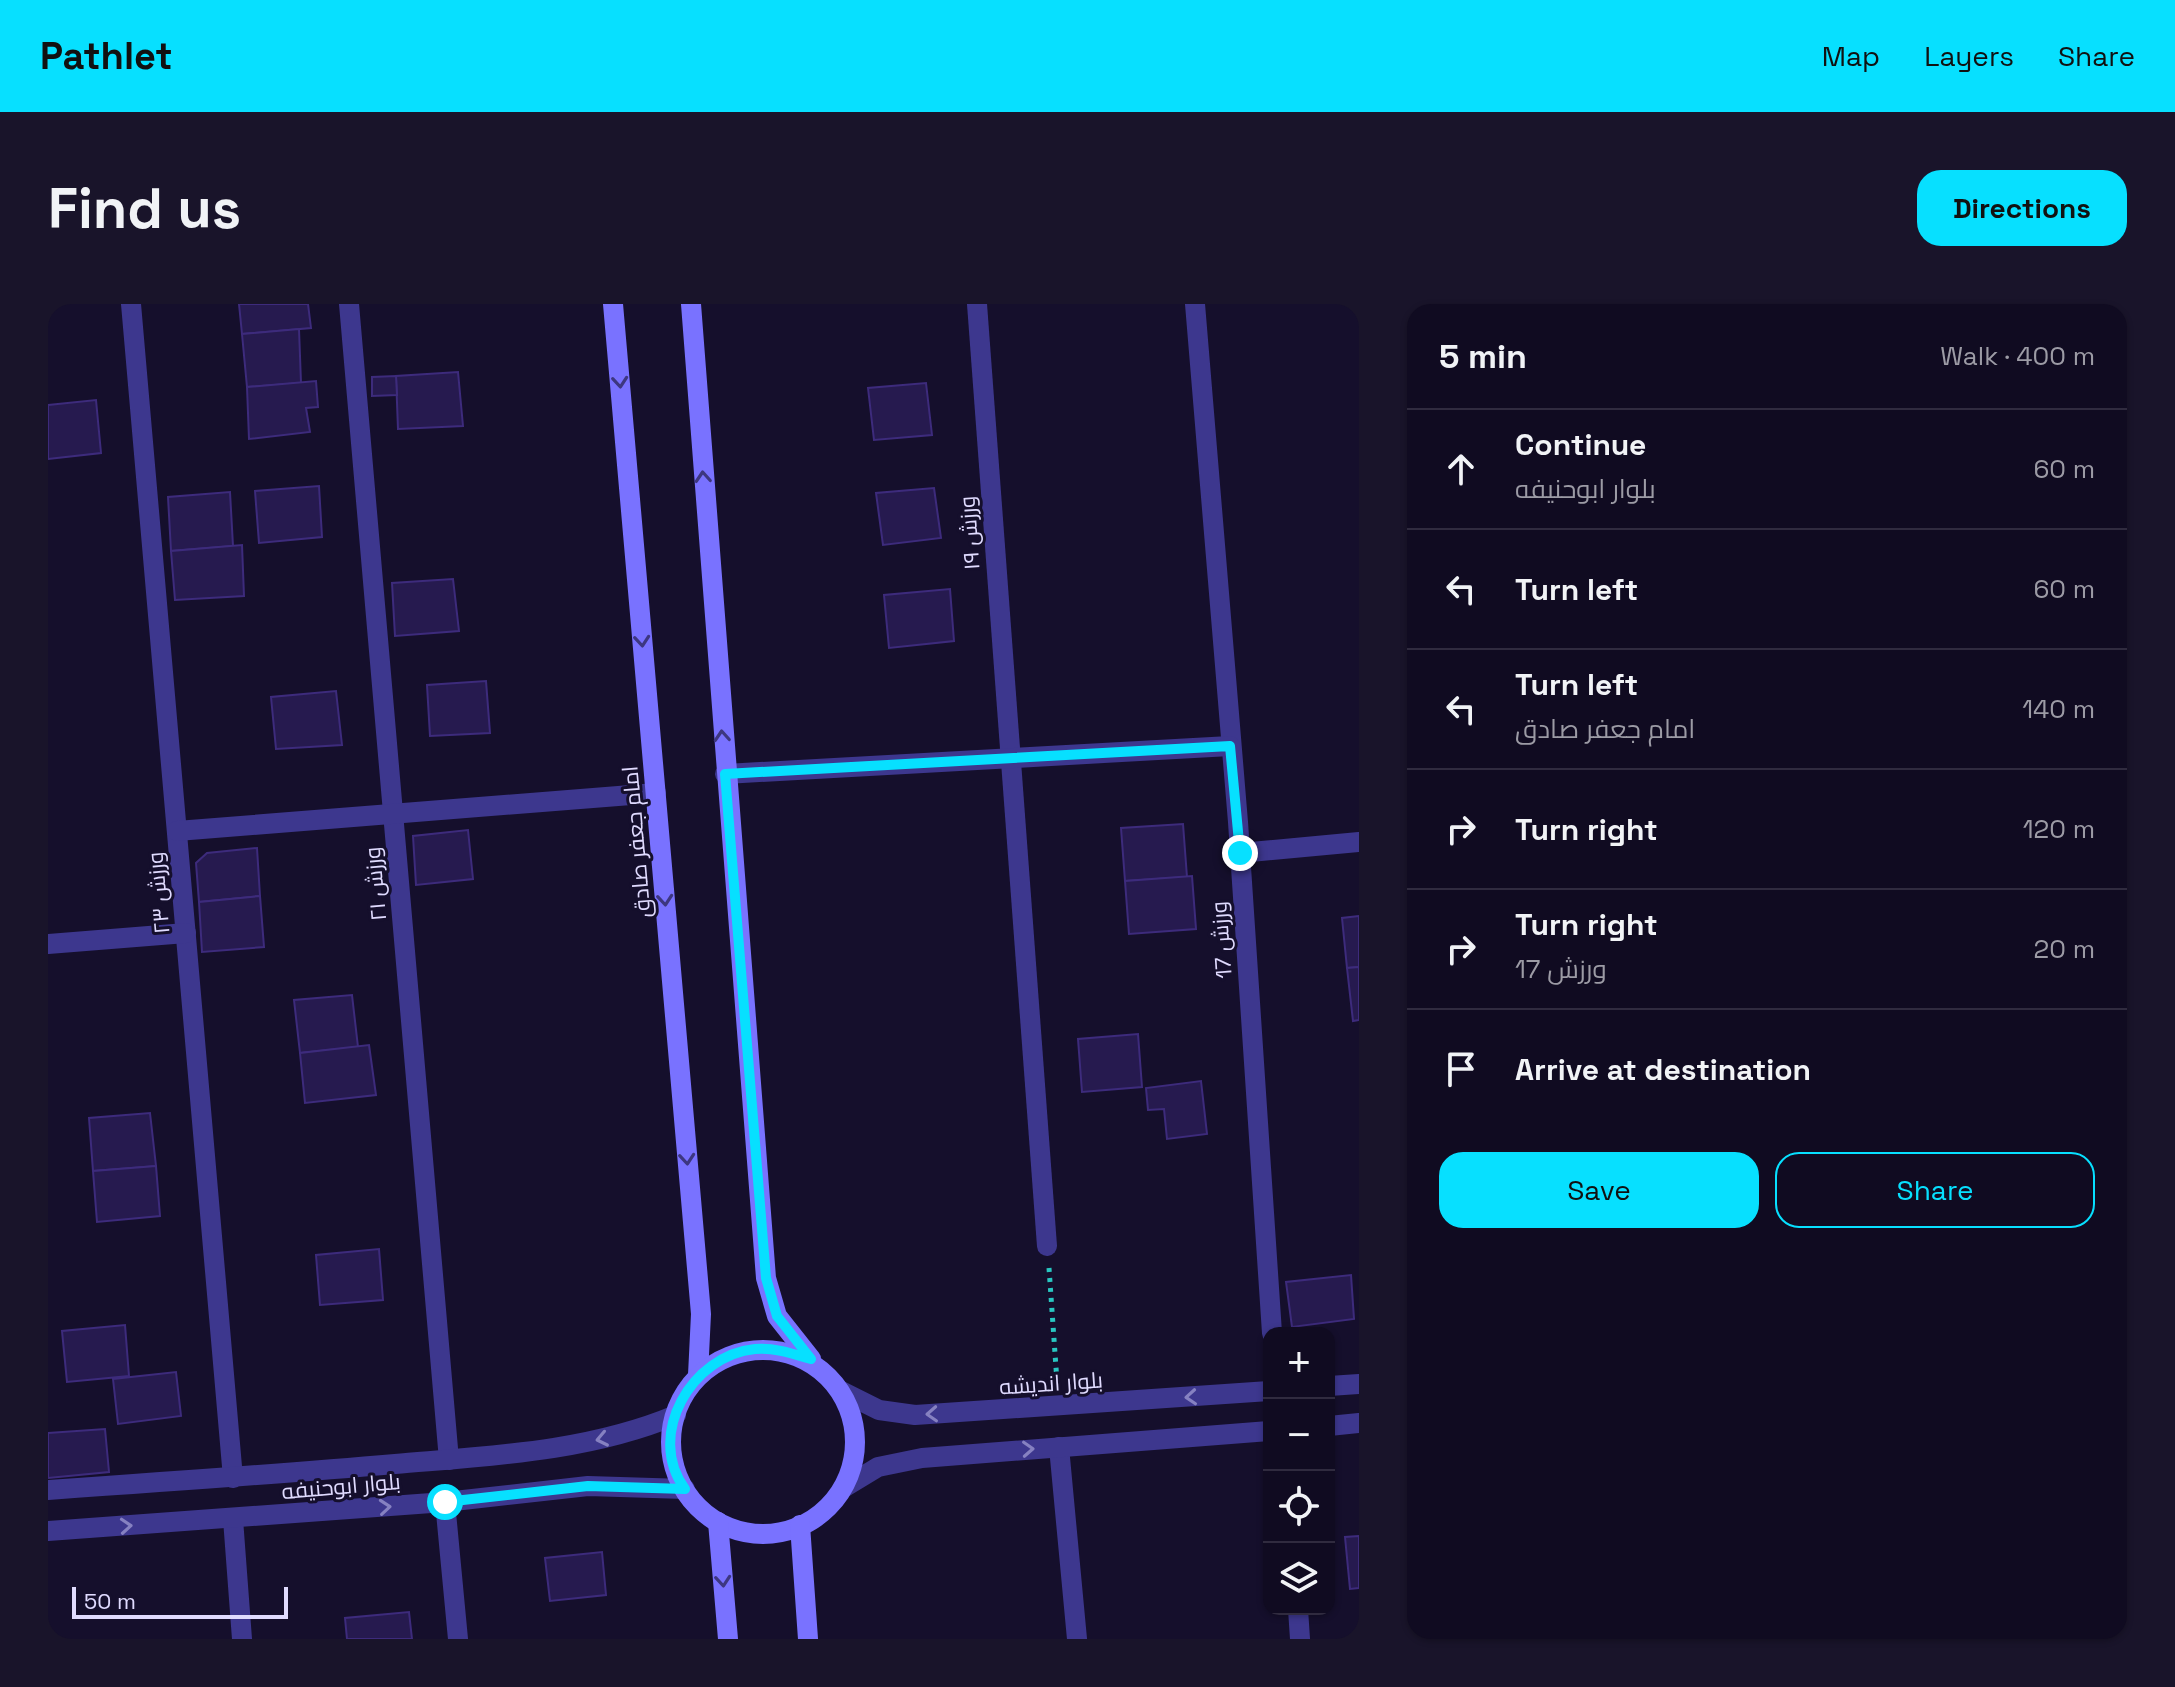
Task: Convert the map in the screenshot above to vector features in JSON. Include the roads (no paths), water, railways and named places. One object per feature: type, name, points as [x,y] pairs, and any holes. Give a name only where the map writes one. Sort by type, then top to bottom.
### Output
[{"type":"main road","name":"امام جعفر صادق","points":[[613,304],[701,1314],[698,1375]]},
{"type":"main road","points":[[691,304],[766,1278],[777,1316],[841,1391],[853,1419],[856,1450],[845,1487],[819,1517],[779,1534],[737,1532],[701,1513],[678,1480],[670,1440],[679,1401],[698,1375],[724,1357],[756,1348],[811,1359]]},
{"type":"main road","points":[[718,1522],[728,1639]]},
{"type":"main road","points":[[800,1525],[808,1639]]},
{"type":"street","name":"ورزش ۲۳","points":[[131,304],[233,1478]]},
{"type":"street","name":"ورزش ۲۱","points":[[349,304],[449,1460]]},
{"type":"street","name":"ورزش ۱۹","points":[[977,304],[1047,1246]]},
{"type":"street","name":"ورزش 17","points":[[1195,304],[1240,853],[1272,1327]]},
{"type":"street","points":[[725,774],[1230,746]]},
{"type":"street","points":[[177,831],[656,793]]},
{"type":"street","points":[[1240,853],[1359,842]]},
{"type":"street","points":[[48,944],[186,933]]},
{"type":"street","points":[[1335,1386],[1359,1384]]},
{"type":"street","name":"بلوار اندیشه","points":[[841,1391],[879,1410],[915,1415],[1263,1391]]},
{"type":"street","name":"بلوار ابوحنیفه","points":[[48,1490],[449,1460],[591,1442],[637,1431],[676,1415]]},
{"type":"street","points":[[1335,1425],[1359,1423]]},
{"type":"street","points":[[845,1487],[878,1467],[922,1458],[1263,1431]]},
{"type":"street","points":[[1059,1447],[1077,1639]]},
{"type":"street","name":"بلوار ابوحنیفه","points":[[48,1531],[445,1502],[588,1486],[685,1489]]},
{"type":"street","points":[[445,1502],[458,1639]]},
{"type":"street","points":[[233,1519],[242,1639]]},
{"type":"street","points":[[1298,1615],[1300,1639]]}]
